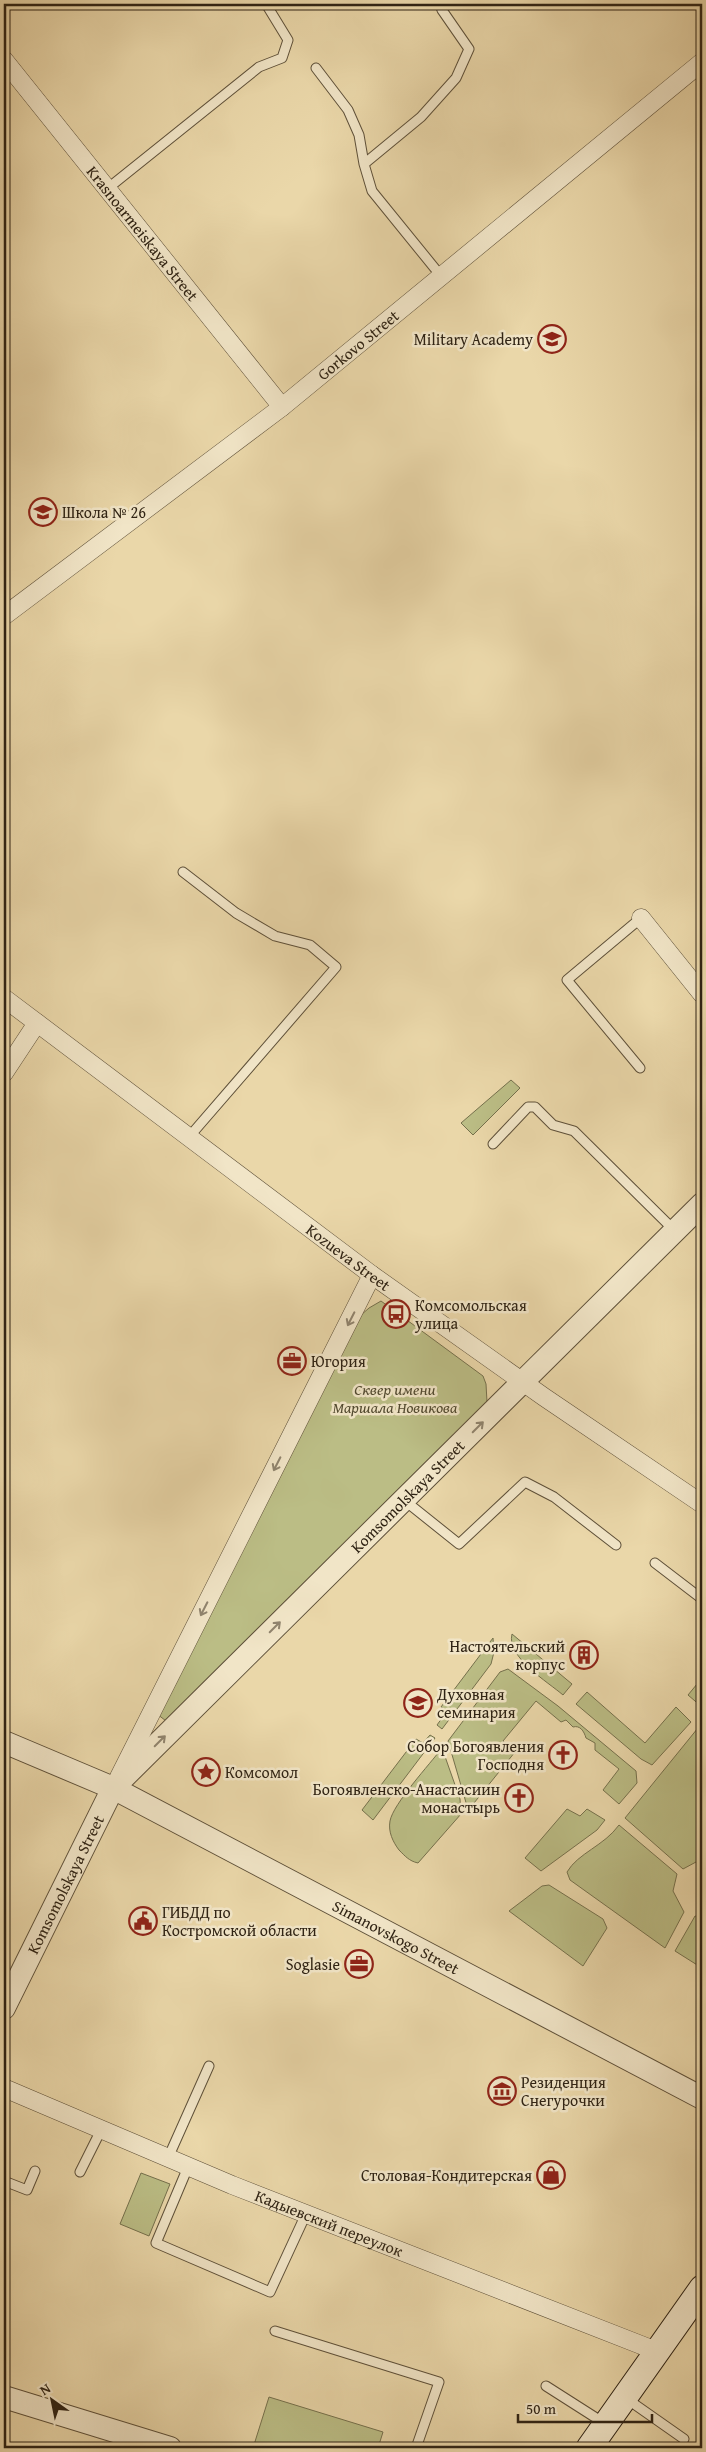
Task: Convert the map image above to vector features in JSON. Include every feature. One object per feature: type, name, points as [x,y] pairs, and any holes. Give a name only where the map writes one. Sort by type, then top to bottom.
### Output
[{"type":"main road","points":[[589,2448],[702,2288]]},
{"type":"street","name":"Krasnoarmeiskaya Street","points":[[4,60],[282,407]]},
{"type":"street","name":"Gorkovo Street","points":[[4,616],[282,407],[702,62]]},
{"type":"street","points":[[641,918],[702,994]]},
{"type":"street","name":"Kozueva Street","points":[[4,998],[372,1275],[522,1382],[702,1503]]},
{"type":"street","points":[[4,1073],[37,1023]]},
{"type":"street","name":"Komsomolskaya Street","points":[[113,1788],[702,1204]]},
{"type":"street","name":"Komsomolskaya Street","points":[[4,2008],[372,1275]]},
{"type":"street","name":"Simanovskogo Street","points":[[4,1742],[113,1788],[702,2098]]},
{"type":"street","name":"Кадыевский переулок","points":[[4,2088],[188,2167],[658,2352]]},
{"type":"street","points":[[4,2397],[167,2448]]},
{"type":"lane","points":[[107,189],[259,67],[282,58],[288,40],[266,4]]},
{"type":"lane","points":[[364,164],[421,117],[456,78],[469,49],[442,10],[440,4]]},
{"type":"lane","points":[[316,68],[348,110],[359,135],[364,164],[372,191],[441,276]]},
{"type":"lane","points":[[183,872],[236,913],[275,936],[310,945],[336,967],[189,1137]]},
{"type":"lane","points":[[640,1068],[567,980],[641,918]]},
{"type":"lane","points":[[492,1144],[528,1108],[535,1107],[553,1125],[574,1131],[675,1232]]},
{"type":"lane","points":[[404,1500],[459,1544],[526,1482],[554,1497],[616,1545]]},
{"type":"lane","points":[[655,1563],[702,1599]]},
{"type":"lane","points":[[168,2158],[209,2066]]},
{"type":"lane","points":[[80,2172],[101,2130]]},
{"type":"lane","points":[[188,2167],[156,2243],[270,2292],[306,2214]]},
{"type":"lane","points":[[4,2181],[27,2190],[35,2171]]},
{"type":"lane","points":[[275,2331],[439,2382],[416,2448]]},
{"type":"lane","points":[[546,2386],[606,2425]]},
{"type":"lane","points":[[625,2398],[684,2439]]},
{"type":"green space","points":[[511,1080],[520,1088],[473,1135],[461,1123]]},
{"type":"green space","name":"Сквер имени Маршала Новикова","points":[[381,1301],[483,1376],[486,1384],[487,1402],[170,1724],[157,1714],[361,1315]]},
{"type":"green space","points":[[512,1634],[572,1684],[563,1695],[522,1660],[515,1651],[512,1643]]},
{"type":"green space","points":[[493,1638],[494,1652],[491,1664],[442,1729],[437,1725],[447,1711],[441,1707]]},
{"type":"green space","points":[[508,1669],[558,1706],[636,1771],[637,1783],[619,1804],[603,1790],[619,1769],[595,1750],[595,1743],[586,1738],[581,1729],[573,1727],[566,1720],[561,1722],[536,1701],[503,1741],[515,1752],[470,1808],[467,1806],[448,1741],[500,1672]]},
{"type":"green space","points":[[702,1678],[702,1707],[688,1695]]},
{"type":"green space","points":[[587,1692],[645,1743],[676,1707],[691,1722],[652,1765],[641,1759],[576,1704]]},
{"type":"green space","points":[[702,1723],[702,1861],[683,1869],[625,1818]]},
{"type":"green space","points":[[430,1735],[435,1738],[373,1820],[362,1810],[416,1739],[423,1743]]},
{"type":"green space","points":[[442,1748],[460,1799],[461,1814],[418,1863],[407,1858],[397,1847],[390,1833],[390,1821],[405,1795]]},
{"type":"green space","points":[[567,1809],[580,1816],[587,1809],[605,1820],[597,1830],[541,1871],[525,1858]]},
{"type":"green space","points":[[619,1825],[677,1874],[673,1891],[684,1912],[665,1948],[570,1880],[567,1872],[572,1865],[606,1839]]},
{"type":"green space","points":[[549,1885],[603,1919],[607,1928],[583,1966],[509,1911],[542,1886]]},
{"type":"green space","points":[[695,1916],[702,1917],[702,1968],[675,1951]]},
{"type":"green space","points":[[141,2173],[170,2184],[149,2236],[120,2224]]},
{"type":"green space","points":[[269,2397],[383,2432],[378,2448],[253,2448]]},
{"type":"place","name":"Military Academy","points":[[552,339]]},
{"type":"place","name":"Школа № 26","points":[[43,512]]},
{"type":"place","name":"Комсомольская улица","points":[[396,1314]]},
{"type":"place","name":"Югория","points":[[292,1361]]},
{"type":"place","name":"Настоятельский корпус","points":[[584,1655]]},
{"type":"place","name":"Духовная семинария","points":[[418,1703]]},
{"type":"place","name":"Собор Богоявления Господня","points":[[563,1755]]},
{"type":"place","name":"Комсомол","points":[[206,1772]]},
{"type":"place","name":"Богоявленско-Анастасиин монастырь","points":[[519,1798]]},
{"type":"place","name":"ГИБДД по Костромской области","points":[[143,1921]]},
{"type":"place","name":"Soglasie","points":[[359,1964]]},
{"type":"place","name":"Резиденция Снегурочки","points":[[502,2091]]},
{"type":"place","name":"Столовая-Кондитерская","points":[[551,2175]]}]
